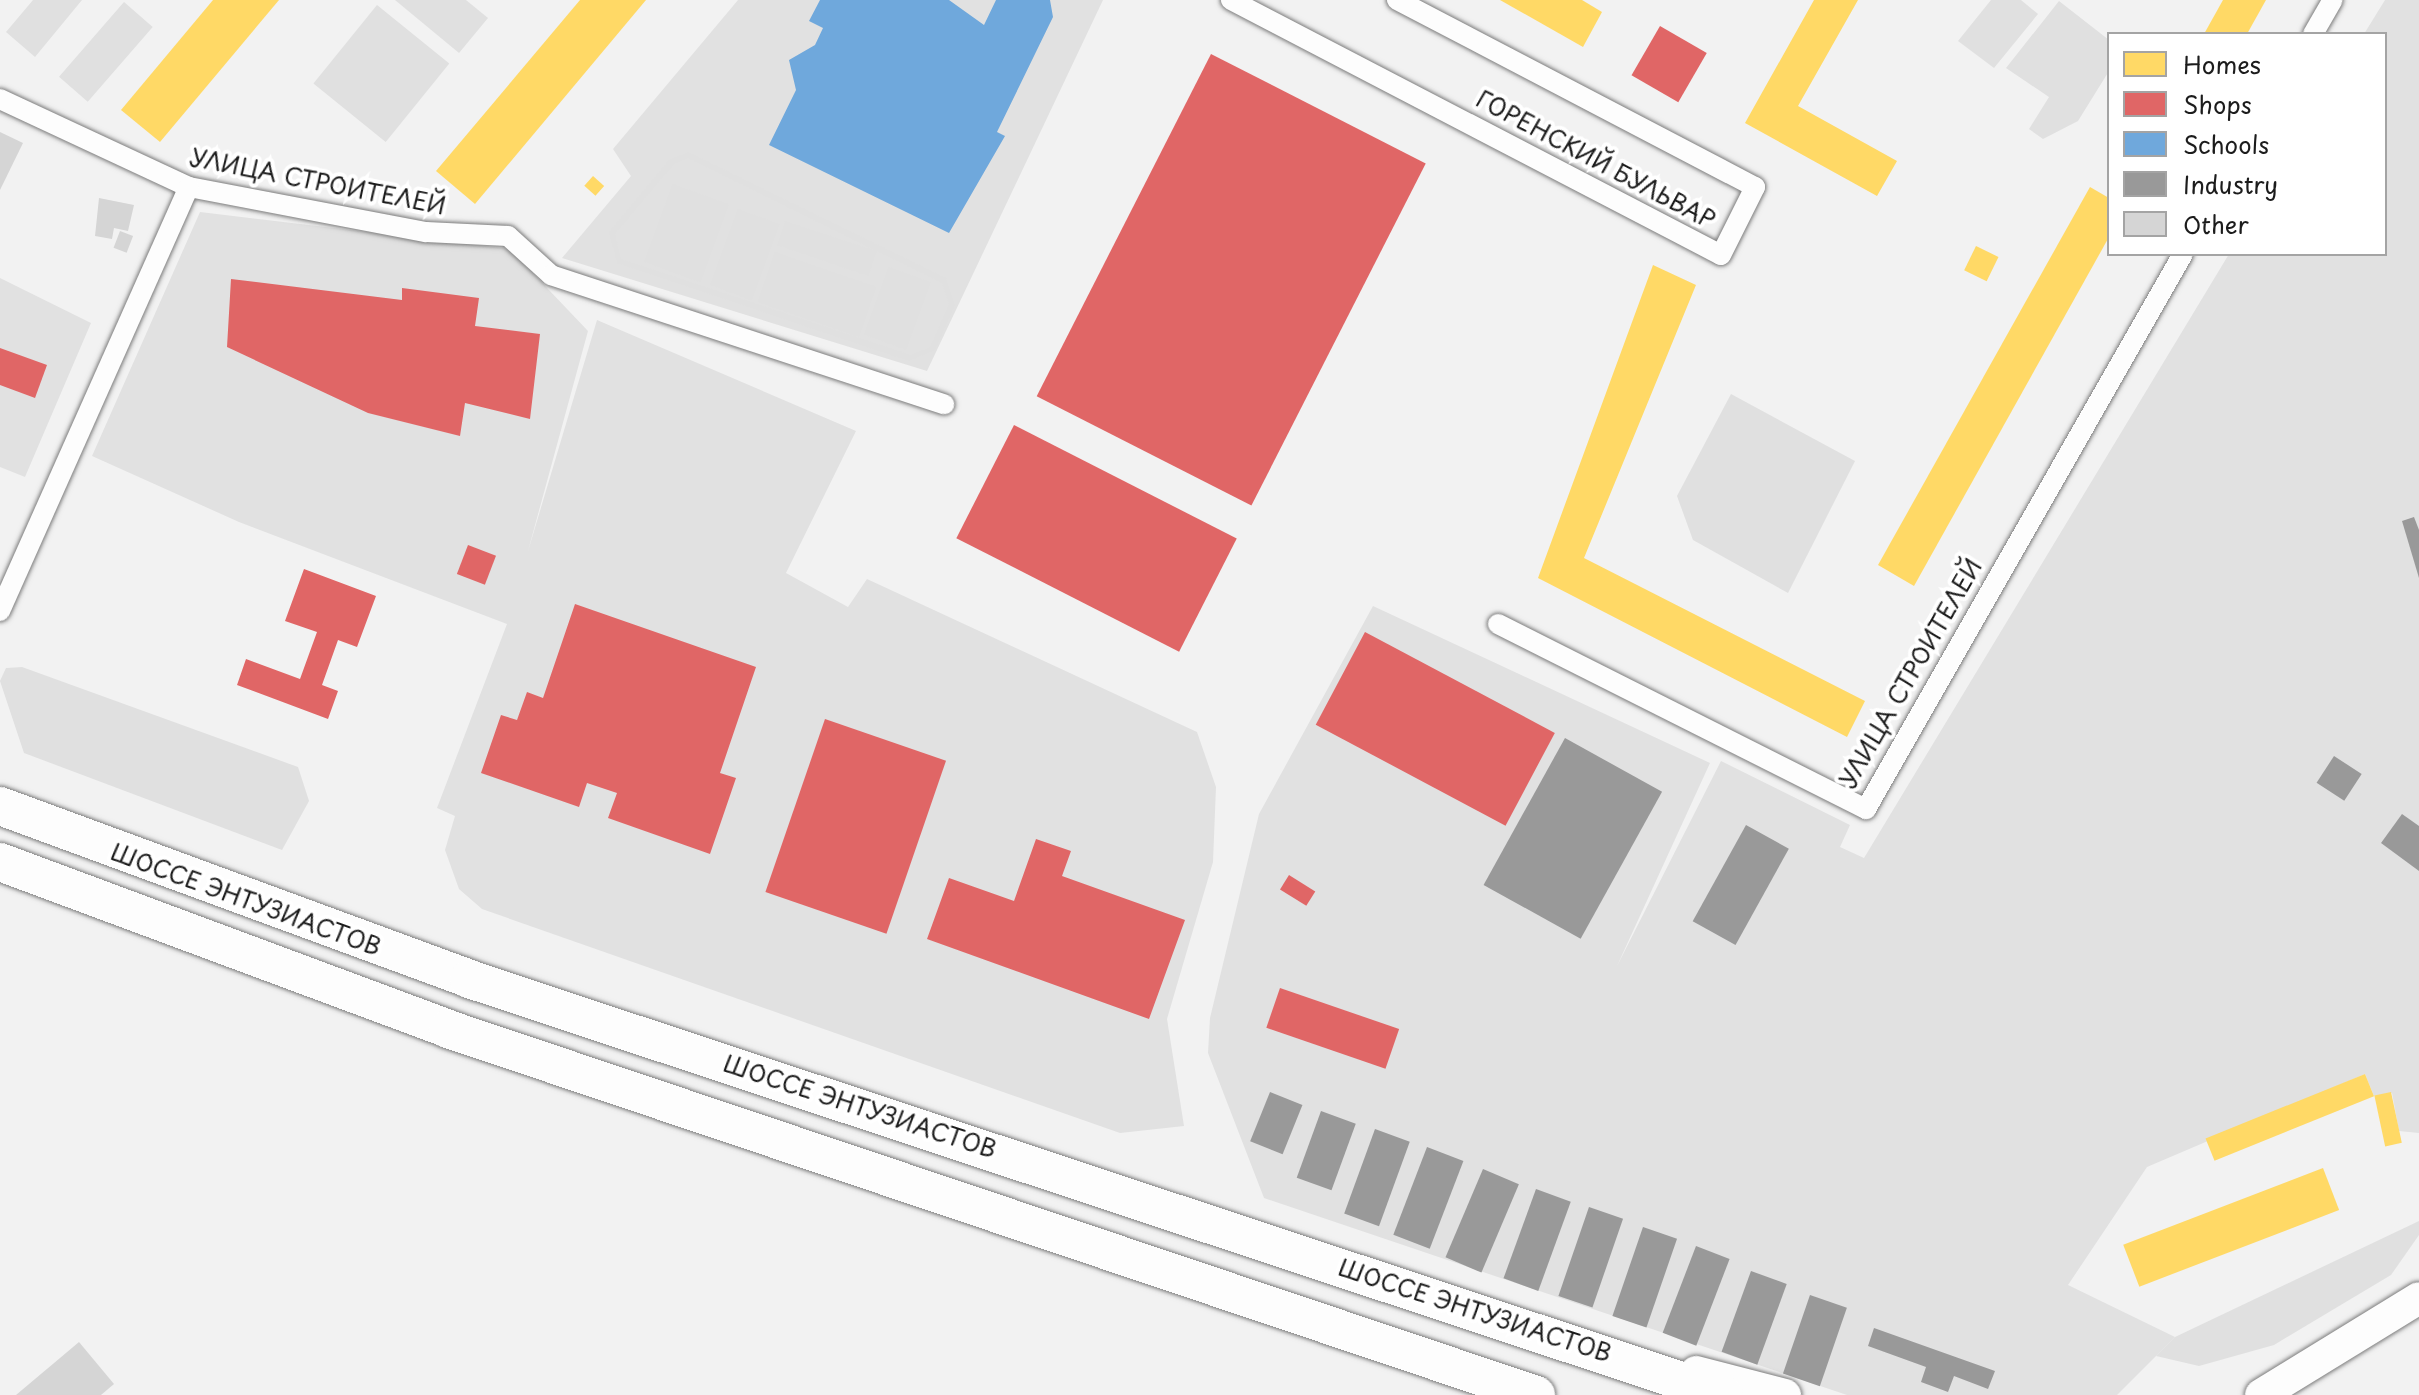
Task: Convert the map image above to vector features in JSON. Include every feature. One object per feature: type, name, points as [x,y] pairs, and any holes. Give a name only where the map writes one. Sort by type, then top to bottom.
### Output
[{"type":"highway","name":"ШОССЕ ЭНТУЗИАСТОВ","points":[[0,806],[469,979],[1559,1337],[1724,1395]]},
{"type":"highway","points":[[0,862],[448,1029],[1536,1395]]},
{"type":"main road","points":[[2261,1395],[2419,1298]]},
{"type":"main road","points":[[1559,1337],[1785,1395]]},
{"type":"main road","points":[[2286,1395],[2313,1364]]},
{"type":"street","name":"ГОРЕНСКИЙ БУЛЬВАР","points":[[1231,0],[1721,255],[1755,187],[1397,0]]},
{"type":"street","points":[[2314,32],[2333,0]]},
{"type":"street","name":"УЛИЦА СТРОИТЕЛЕЙ","points":[[0,99],[189,187],[426,232],[508,236],[551,275],[944,404]]},
{"type":"street","points":[[0,611],[189,187]]},
{"type":"street","name":"УЛИЦА СТРОИТЕЛЕЙ","points":[[1498,624],[1866,809],[2182,256]]},
{"type":"shaded area","points":[[33,0],[82,0],[35,57],[6,32]]},
{"type":"shaded area","points":[[395,0],[466,0],[488,18],[459,53]]},
{"type":"shaded area","points":[[738,0],[1103,0],[927,371],[562,258],[631,176],[613,149]]},
{"type":"shaded area","points":[[1991,0],[2021,0],[2038,14],[1994,68],[1958,41]]},
{"type":"shaded area","points":[[2385,0],[2419,0],[2419,1133],[2399,1131],[2392,1093],[2374,1096],[2365,1074],[2147,1167],[2068,1285],[2175,1337],[2117,1395],[1847,1395],[1264,1198],[1208,1053],[1210,1018],[1259,814],[1373,606],[1710,763],[1617,966],[1721,761],[1850,825],[1840,847],[1864,858],[2228,256],[2387,256],[2387,32],[2365,32]]},
{"type":"shaded area","points":[[2059,1],[2107,38],[2107,74],[2078,121],[2043,139],[2029,129],[2049,97],[2006,68]]},
{"type":"shaded area","points":[[124,2],[153,27],[88,102],[59,77]]},
{"type":"shaded area","points":[[377,5],[449,64],[386,142],[313,83]]},
{"type":"shaded area","points":[[688,152],[946,278],[955,305],[935,350],[909,361],[617,263],[609,232],[669,160]],"holes":[[[688,158],[876,251],[785,221],[777,245],[868,276],[877,251],[942,283],[949,304],[930,347],[911,355],[621,259],[615,234],[674,164]]]},
{"type":"shaded area","points":[[673,184],[728,204],[700,282],[645,262]]},
{"type":"shaded area","points":[[738,209],[779,224],[752,300],[710,285]]},
{"type":"shaded area","points":[[200,212],[510,249],[588,331],[528,551],[597,320],[856,431],[786,573],[848,607],[867,579],[1197,732],[1216,787],[1213,862],[1167,1019],[1184,1126],[1120,1133],[482,909],[459,889],[445,850],[455,816],[437,808],[507,624],[239,522],[92,456]]},
{"type":"shaded area","points":[[775,252],[876,287],[859,337],[758,302]]},
{"type":"shaded area","points":[[889,267],[930,282],[906,350],[864,335]]},
{"type":"shaded area","points":[[0,278],[91,323],[25,477],[0,467]]},
{"type":"shaded area","points":[[1731,394],[1855,461],[1788,593],[1693,540],[1677,496]]},
{"type":"shaded area","points":[[22,667],[298,767],[309,801],[282,850],[24,753],[0,681],[6,668]]},
{"type":"shaded area","points":[[2419,1221],[2419,1235],[2391,1275],[2274,1345],[2199,1366],[2156,1356],[2175,1337]]},
{"type":"building: Homes","points":[[213,0],[279,0],[160,142],[121,110]]},
{"type":"building: Homes","points":[[580,0],[646,0],[475,204],[436,171]]},
{"type":"building: Homes","points":[[1500,0],[1582,0],[1602,12],[1583,47]]},
{"type":"building: Homes","points":[[1814,0],[1858,0],[1798,106],[1897,161],[1877,196],[1745,123]]},
{"type":"building: Homes","points":[[2223,0],[2266,0],[2248,32],[2205,32]]},
{"type":"building: Homes","points":[[593,176],[604,186],[595,196],[584,186]]},
{"type":"building: Homes","points":[[2090,187],[2107,197],[2107,241],[1914,586],[1878,565]]},
{"type":"building: Homes","points":[[1976,246],[1998,257],[1987,281],[1964,270]]},
{"type":"building: Homes","points":[[1653,265],[1696,285],[1584,558],[1865,701],[1847,737],[1538,578]]},
{"type":"building: Homes","points":[[2365,1074],[2374,1096],[2215,1161],[2206,1138]]},
{"type":"building: Homes","points":[[2391,1092],[2402,1143],[2385,1146],[2374,1096]]},
{"type":"building: Homes","points":[[2323,1168],[2339,1210],[2139,1287],[2123,1245]]},
{"type":"building: Shops","points":[[1660,26],[1707,53],[1678,102],[1632,75]]},
{"type":"building: Shops","points":[[1211,54],[1426,163],[1251,506],[1037,396]]},
{"type":"building: Shops","points":[[231,279],[402,300],[402,288],[479,298],[475,326],[540,334],[530,419],[465,403],[460,436],[368,413],[227,347]]},
{"type":"building: Shops","points":[[0,348],[47,365],[35,398],[0,385]]},
{"type":"building: Shops","points":[[1014,425],[1237,538],[1179,652],[956,538]]},
{"type":"building: Shops","points":[[468,545],[496,556],[485,585],[457,574]]},
{"type":"building: Shops","points":[[304,569],[376,596],[357,647],[338,640],[322,685],[338,691],[328,719],[237,685],[246,659],[300,679],[317,632],[285,621]]},
{"type":"building: Shops","points":[[575,604],[756,667],[720,773],[736,778],[710,854],[608,818],[617,793],[587,783],[579,807],[481,773],[501,715],[517,720],[527,692],[543,698]]},
{"type":"building: Shops","points":[[1365,632],[1555,733],[1506,826],[1316,725]]},
{"type":"building: Shops","points":[[825,719],[946,761],[886,934],[765,892]]},
{"type":"building: Shops","points":[[1036,839],[1071,851],[1062,876],[1185,920],[1149,1019],[927,939],[949,878],[1014,901]]},
{"type":"building: Shops","points":[[1289,875],[1315,891],[1306,906],[1280,889]]},
{"type":"building: Shops","points":[[1280,988],[1399,1029],[1385,1069],[1266,1028]]},
{"type":"building: Schools","points":[[820,0],[949,0],[984,25],[996,0],[1050,0],[1053,17],[997,132],[1005,136],[949,233],[769,145],[796,90],[789,60],[815,45],[823,28],[809,21]]},
{"type":"building: Industry","points":[[2414,517],[2419,530],[2419,578],[2402,521]]},
{"type":"building: Industry","points":[[1565,738],[1662,792],[1581,939],[1484,885]]},
{"type":"building: Industry","points":[[2334,756],[2362,774],[2344,801],[2317,783]]},
{"type":"building: Industry","points":[[2402,814],[2419,826],[2419,871],[2381,843]]},
{"type":"building: Industry","points":[[1746,825],[1789,849],[1736,945],[1693,921]]},
{"type":"building: Industry","points":[[1270,1092],[1302,1105],[1283,1154],[1250,1141]]},
{"type":"building: Industry","points":[[1321,1111],[1356,1124],[1331,1190],[1297,1178]]},
{"type":"building: Industry","points":[[1375,1129],[1410,1142],[1379,1226],[1344,1214]]},
{"type":"building: Industry","points":[[1427,1147],[1463,1161],[1430,1249],[1393,1235]]},
{"type":"building: Industry","points":[[1483,1169],[1519,1184],[1481,1273],[1445,1257]]},
{"type":"building: Industry","points":[[1536,1189],[1571,1202],[1538,1291],[1504,1278]]},
{"type":"building: Industry","points":[[1589,1207],[1623,1219],[1592,1308],[1558,1296]]},
{"type":"building: Industry","points":[[1643,1227],[1677,1239],[1646,1328],[1612,1316]]},
{"type":"building: Industry","points":[[1696,1246],[1730,1259],[1696,1346],[1663,1333]]},
{"type":"building: Industry","points":[[1751,1271],[1787,1284],[1757,1365],[1722,1352]]},
{"type":"building: Industry","points":[[1810,1295],[1847,1308],[1820,1386],[1783,1373]]},
{"type":"building: Industry","points":[[1874,1328],[1995,1371],[1988,1389],[1954,1376],[1948,1392],[1921,1382],[1926,1367],[1868,1346]]},
{"type":"building: Other","points":[[0,132],[23,143],[0,190]]},
{"type":"building: Other","points":[[99,198],[134,205],[128,231],[114,228],[112,239],[95,236]]},
{"type":"building: Other","points":[[120,231],[133,236],[127,253],[114,248]]},
{"type":"building: Other","points":[[79,1342],[114,1384],[101,1395],[16,1395]]}]
